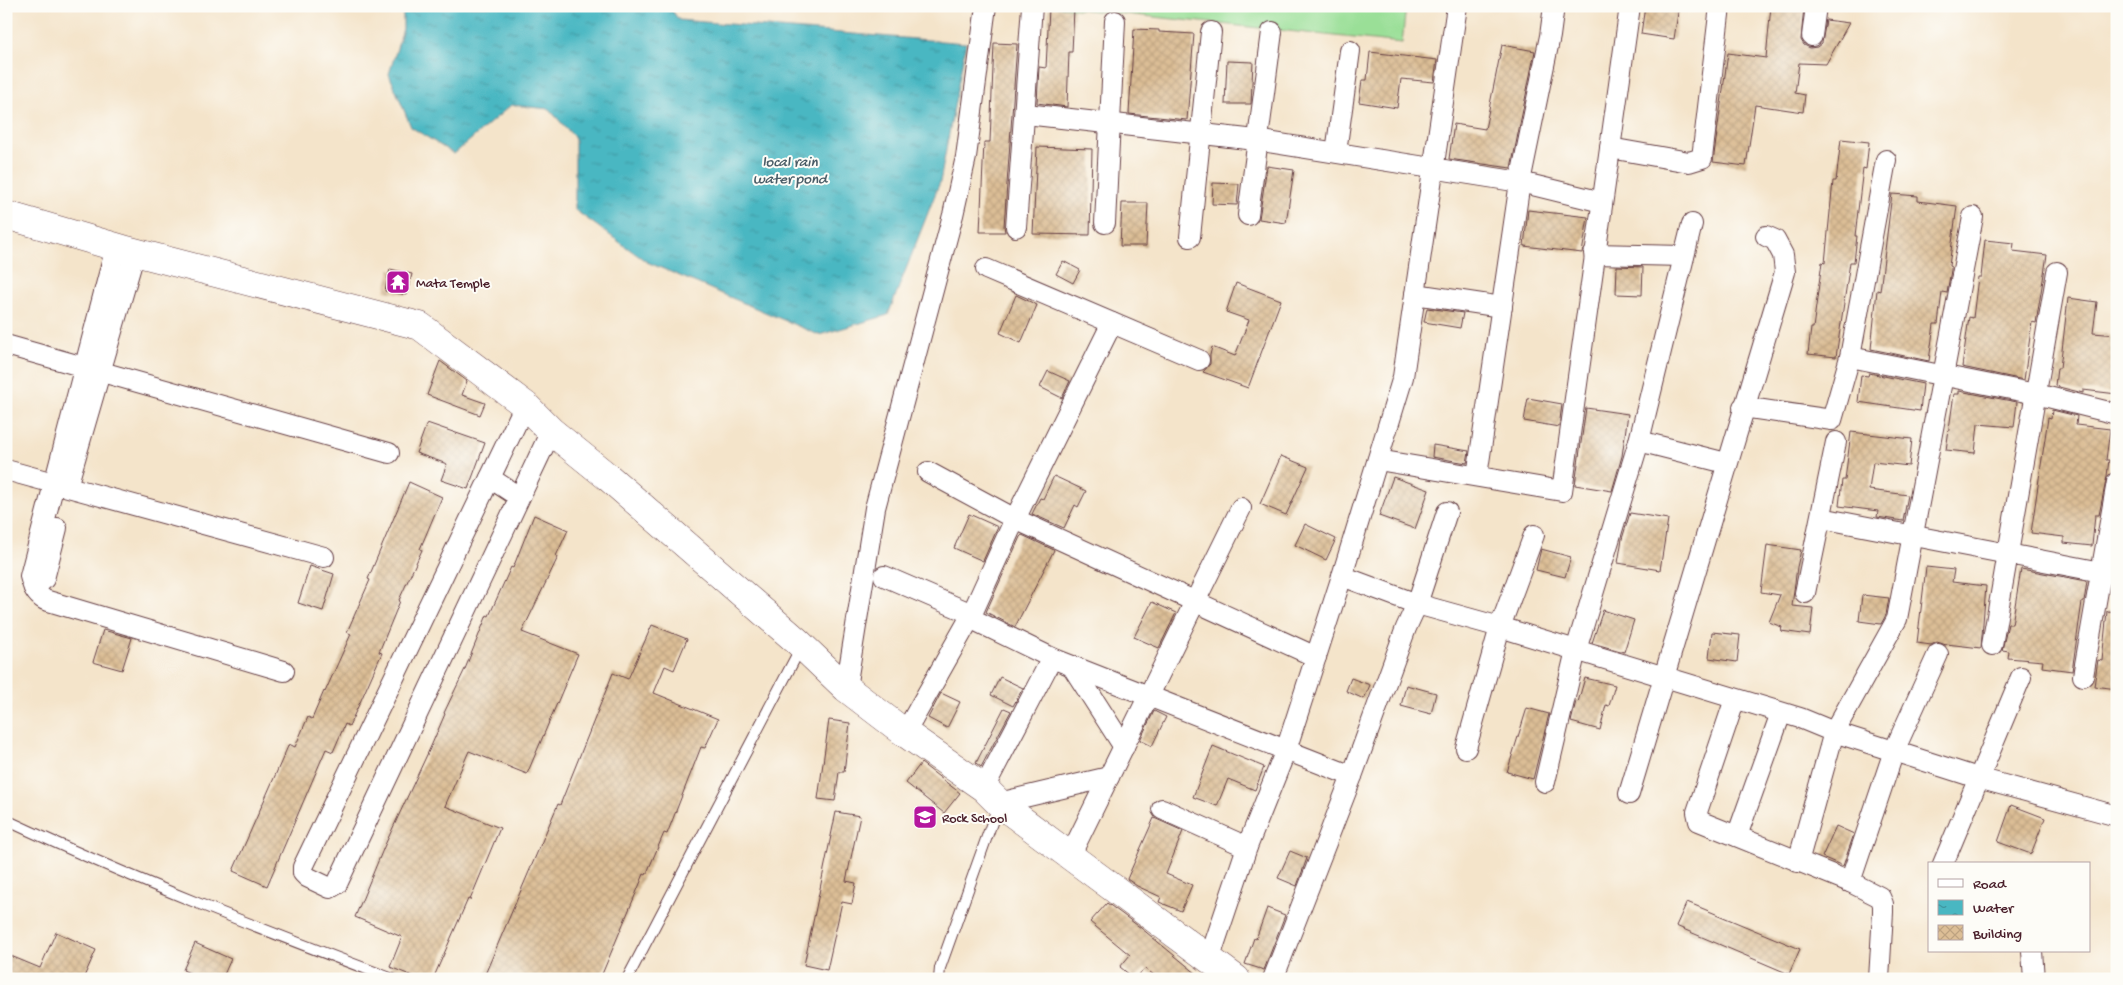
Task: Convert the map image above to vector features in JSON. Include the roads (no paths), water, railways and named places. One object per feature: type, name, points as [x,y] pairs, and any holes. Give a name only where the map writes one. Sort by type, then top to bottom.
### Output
[{"type":"street","points":[[846,688],[875,508],[953,215],[964,166],[986,6]]},
{"type":"street","points":[[1016,227],[1026,114],[1032,6]]},
{"type":"street","points":[[1209,960],[1247,847],[1286,750],[1403,376],[1457,6]]},
{"type":"street","points":[[1477,476],[1520,182],[1550,36],[1554,6]]},
{"type":"street","points":[[1378,460],[1562,491],[1630,6]]},
{"type":"street","points":[[1610,148],[1689,162],[1702,158],[1720,6]]},
{"type":"street","points":[[1812,36],[1816,6]]},
{"type":"street","points":[[1106,223],[1115,20]]},
{"type":"street","points":[[1190,237],[1211,32]]},
{"type":"street","points":[[1248,215],[1256,140],[1272,32]]},
{"type":"street","points":[[1336,152],[1350,51]]},
{"type":"street","points":[[1026,114],[1200,133],[1336,152],[1520,182],[1602,202]]},
{"type":"street","points":[[1743,408],[1832,420],[1850,357],[1886,160]]},
{"type":"street","points":[[6,215],[126,250],[420,326],[525,406],[551,431],[608,477],[802,646],[846,688],[992,795],[1070,856],[1236,979]]},
{"type":"street","points":[[1798,862],[1834,732],[1897,619],[1973,217]]},
{"type":"street","points":[[1545,782],[1576,650],[1639,441],[1692,224]]},
{"type":"street","points":[[1629,794],[1726,463],[1785,272],[1782,255],[1775,240],[1766,236]]},
{"type":"street","points":[[126,250],[60,485],[44,579],[34,588],[38,596],[45,600],[284,671]]},
{"type":"street","points":[[1594,254],[1684,256]]},
{"type":"street","points":[[986,268],[1199,360]]},
{"type":"street","points":[[1992,645],[2057,272]]},
{"type":"street","points":[[1415,294],[1502,307]]},
{"type":"street","points":[[905,733],[971,616],[1015,519],[1112,323]]},
{"type":"street","points":[[6,346],[389,453]]},
{"type":"street","points":[[1850,357],[2036,394],[2117,414]]},
{"type":"street","points":[[525,406],[303,867],[303,873],[307,877],[330,888],[337,884],[551,431]]},
{"type":"street","points":[[1639,441],[1726,463]]},
{"type":"street","points":[[1805,593],[1836,442]]},
{"type":"street","points":[[6,470],[324,556]]},
{"type":"street","points":[[928,472],[1015,519],[1316,657]]},
{"type":"street","points":[[490,478],[520,497]]},
{"type":"street","points":[[2083,676],[2109,574],[2117,482]]},
{"type":"street","points":[[1070,856],[1197,602],[1241,508]]},
{"type":"street","points":[[1273,979],[1417,604],[1447,512]]},
{"type":"street","points":[[1821,518],[2109,574]]},
{"type":"street","points":[[1466,748],[1500,627],[1534,534]]},
{"type":"street","points":[[884,576],[971,616],[1052,658],[1352,776]]},
{"type":"street","points":[[1342,576],[1417,604],[1500,627],[1781,712],[1834,732],[1978,778],[2117,816]]},
{"type":"street","points":[[1850,882],[1894,751],[1938,654]]},
{"type":"street","points":[[992,795],[1052,658]]},
{"type":"street","points":[[1072,666],[1124,747]]},
{"type":"street","points":[[1944,862],[2021,677]]},
{"type":"street","points":[[1735,699],[1697,818],[1699,821],[1850,882],[1880,897],[1884,904],[1879,979]]},
{"type":"street","points":[[1737,836],[1781,712]]},
{"type":"street","points":[[992,795],[1109,777]]},
{"type":"street","points":[[1162,809],[1247,847]]},
{"type":"street","points":[[2032,952],[2034,979]]},
{"type":"lane","points":[[627,979],[802,646]]},
{"type":"lane","points":[[939,979],[940,968],[992,795]]},
{"type":"lane","points":[[6,820],[60,845],[282,937],[393,979]]},
{"type":"water","name":"local rain water pond","points":[[403,6],[669,6],[679,20],[966,43],[940,182],[888,315],[819,335],[647,262],[575,210],[575,138],[549,109],[511,105],[454,154],[411,127],[389,74],[403,29]]},
{"type":"place","name":"Mata Temple","points":[[398,282]]},
{"type":"place","name":"Rock School","points":[[925,817]]}]
